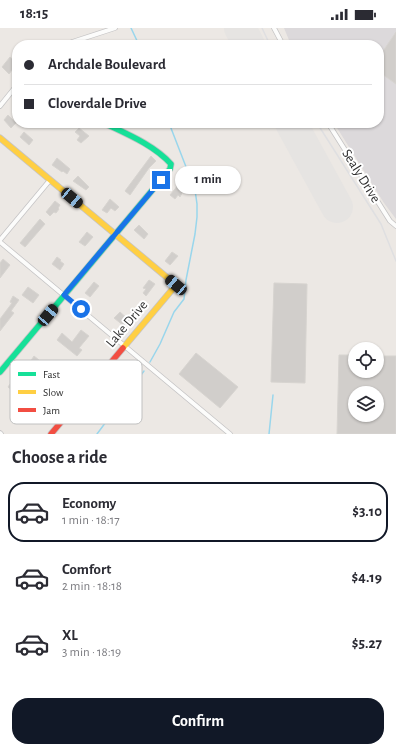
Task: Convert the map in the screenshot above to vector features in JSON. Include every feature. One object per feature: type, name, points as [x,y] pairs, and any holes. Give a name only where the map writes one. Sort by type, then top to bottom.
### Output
[{"type":"street","points":[[78,40],[115,28]]},
{"type":"street","points":[[274,28],[280,40]]},
{"type":"street","points":[[0,106],[12,91]]},
{"type":"street","points":[[0,372],[170,169],[171,164],[166,158],[141,142],[114,128]]},
{"type":"street","name":"Sealy Drive","points":[[331,128],[390,221],[396,226]]},
{"type":"street","points":[[0,138],[115,234]]},
{"type":"street","points":[[50,180],[0,241],[141,360]]},
{"type":"street","name":"Lake Drive","points":[[112,360],[176,285],[115,234]]},
{"type":"street","points":[[142,361],[230,434]]},
{"type":"street","name":"Lake Drive","points":[[51,434],[59,424]]},
{"type":"shaded area","points":[[284,28],[396,28],[396,219],[384,203],[337,128],[384,128],[384,40],[289,40]]},
{"type":"building","points":[[396,32],[396,84],[384,76],[384,50]]},
{"type":"building","points":[[10,57],[12,59],[12,70],[9,74],[2,67]]},
{"type":"building","points":[[8,115],[12,119],[11,128],[4,120]]},
{"type":"building","points":[[79,128],[89,136],[81,143],[77,140],[80,136],[75,132]]},
{"type":"building","points":[[24,132],[33,140],[29,145],[20,137]]},
{"type":"building","points":[[151,156],[156,161],[149,168],[130,195],[125,191]]},
{"type":"building","points":[[57,158],[70,169],[67,174],[52,165]]},
{"type":"building","points":[[78,176],[89,187],[86,190],[73,181]]},
{"type":"building","points":[[179,184],[183,187],[179,191],[182,193],[180,197],[178,195],[175,199],[170,195]]},
{"type":"building","points":[[110,199],[119,207],[115,211],[111,208],[107,213],[102,210]]},
{"type":"building","points":[[55,201],[60,205],[58,208],[59,209],[56,213],[54,212],[50,216],[46,212]]},
{"type":"building","points":[[40,219],[45,224],[25,247],[20,243]]},
{"type":"building","points":[[139,225],[148,234],[144,239],[134,230]]},
{"type":"building","points":[[87,232],[93,237],[85,246],[79,242]]},
{"type":"building","points":[[172,252],[178,256],[170,265],[165,261]]},
{"type":"building","points":[[57,257],[64,264],[60,270],[52,264]]},
{"type":"building","points":[[3,259],[10,265],[0,278],[0,263]]},
{"type":"building","points":[[149,280],[155,284],[146,296],[143,293],[146,289],[143,288]]},
{"type":"building","points":[[94,282],[99,286],[90,297],[85,293]]},
{"type":"building","points":[[274,283],[307,284],[305,383],[271,382]]},
{"type":"building","points":[[28,287],[39,295],[33,303],[22,295]]},
{"type":"building","points":[[13,296],[19,300],[11,311],[14,313],[0,331],[0,319],[12,303],[10,302]]},
{"type":"building","points":[[120,312],[129,320],[124,326],[114,318]]},
{"type":"building","points":[[81,330],[89,336],[79,348],[82,350],[77,356],[57,340],[62,333],[72,342]]},
{"type":"building","points":[[196,353],[238,387],[220,408],[179,374]]},
{"type":"building","points":[[339,355],[348,355],[348,378],[384,378],[384,356],[396,356],[396,434],[337,434]]},
{"type":"building","points":[[34,356],[39,360],[31,360]]},
{"type":"waterway","points":[[131,28],[137,40]]},
{"type":"waterway","points":[[150,362],[160,344],[174,312],[184,299],[197,217],[195,190],[171,128]]},
{"type":"waterway","points":[[269,434],[273,395]]},
{"type":"waterway","points":[[97,434],[104,424]]},
{"type":"runway","points":[[240,28],[246,40]]},
{"type":"runway","points":[[294,128],[337,207]]},
{"type":"railway","points":[[262,28],[268,40]]},
{"type":"railway","points":[[320,128],[381,224],[396,261]]},
{"type":"traffic: fast","points":[[10,360],[170,169],[171,164],[157,151],[140,140],[115,128]]},
{"type":"traffic: fast","points":[[0,372],[10,360]]},
{"type":"traffic: slow","points":[[0,138],[176,285],[123,348]]},
{"type":"traffic: jam","points":[[113,360],[123,348]]},
{"type":"traffic: jam","points":[[51,434],[59,424]]},
{"type":"route","points":[[81,309],[64,295],[161,180]]}]
